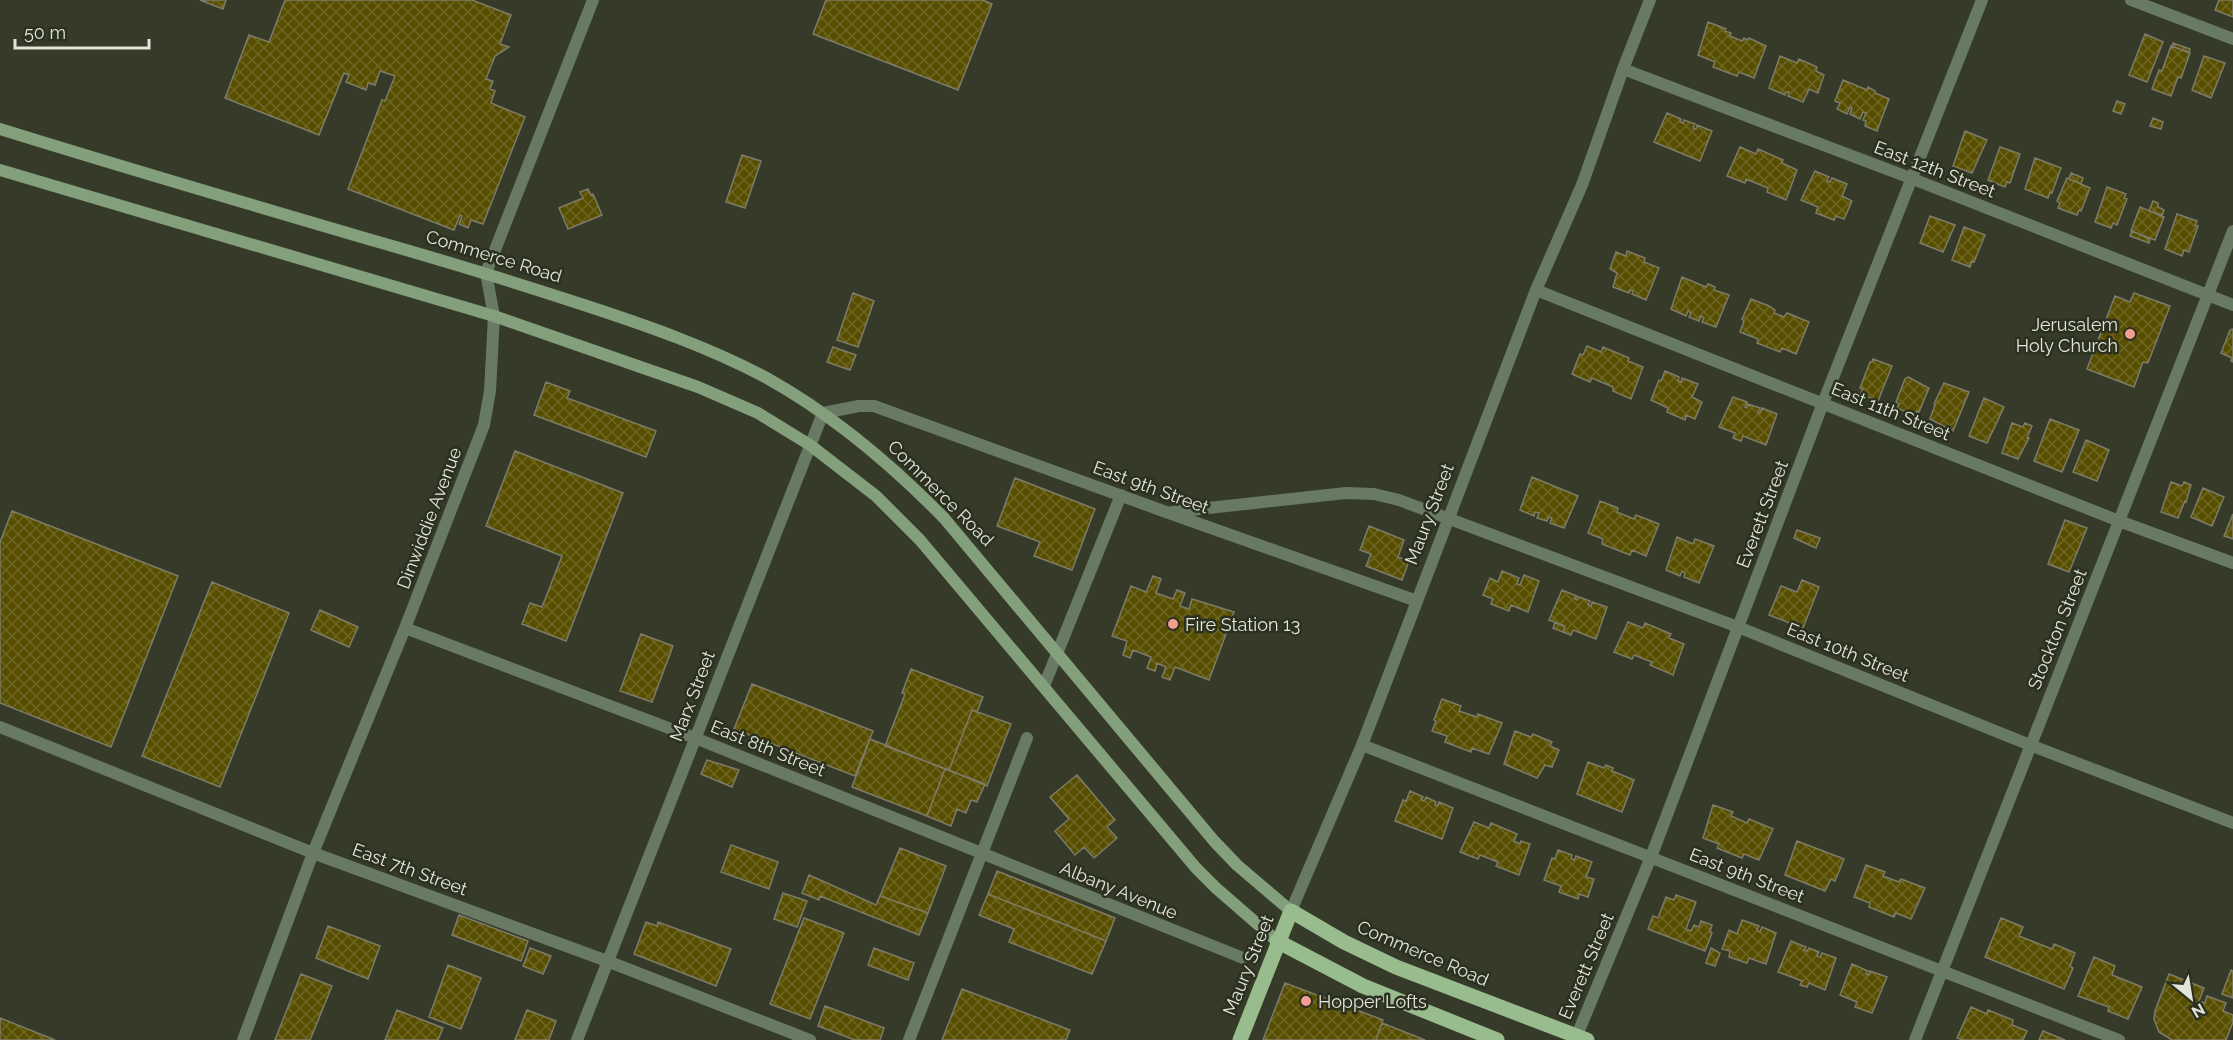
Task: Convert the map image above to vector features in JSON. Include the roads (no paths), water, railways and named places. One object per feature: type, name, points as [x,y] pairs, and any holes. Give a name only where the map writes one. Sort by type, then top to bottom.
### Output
[{"type":"main road","name":"Commerce Road","points":[[0,129],[154,177],[486,273],[647,326],[707,349],[766,378],[823,413],[872,451],[930,504],[986,566],[1214,841],[1245,872],[1291,911],[1344,942],[1396,967],[1580,1039]]},
{"type":"main road","points":[[0,170],[494,316],[698,387],[758,413],[810,444],[862,484],[906,525],[963,589],[1196,868],[1277,941],[1363,986],[1497,1040]]},
{"type":"main road","name":"Maury Street","points":[[1240,1040],[1277,941],[1291,911]]},
{"type":"street","points":[[486,273],[593,0]]},
{"type":"street","name":"Maury Street","points":[[1291,911],[1362,745],[1536,290],[1582,185],[1650,0]]},
{"type":"street","name":"Everett Street","points":[[1580,1039],[1823,403],[1982,0]]},
{"type":"street","points":[[2131,0],[2233,39]]},
{"type":"street","name":"East 12th Street","points":[[1623,69],[1913,179],[2233,305]]},
{"type":"street","name":"Stockton Street","points":[[1915,1040],[2233,231]]},
{"type":"street","name":"Dinwiddie Avenue","points":[[243,1040],[313,853],[405,628],[484,425],[490,392],[494,316],[486,273]]},
{"type":"street","name":"East 11th Street","points":[[1536,290],[2119,521],[2233,563]]},
{"type":"street","name":"East 9th Street","points":[[823,413],[874,405],[1417,601]]},
{"type":"street","name":"Marx Street","points":[[577,1040],[823,413]]},
{"type":"street","name":"East 10th Street","points":[[1166,512],[1346,493],[1374,494],[1399,500],[1738,627],[2233,823]]},
{"type":"street","points":[[1044,686],[1120,495]]},
{"type":"street","name":"East 8th Street","points":[[405,628],[695,738],[981,855]]},
{"type":"street","name":"East 7th Street","points":[[0,727],[313,853],[607,961],[810,1040]]},
{"type":"street","points":[[909,1040],[1027,738]]},
{"type":"street","name":"East 9th Street","points":[[1362,745],[2119,1040]]},
{"type":"street","name":"Albany Avenue","points":[[981,855],[1244,958]]},
{"type":"place","name":"Jerusalem Holy Church","points":[[2130,334]]},
{"type":"place","name":"Fire Station 13","points":[[1173,624]]},
{"type":"place","name":"Hopper Lofts","points":[[1306,1001]]}]
